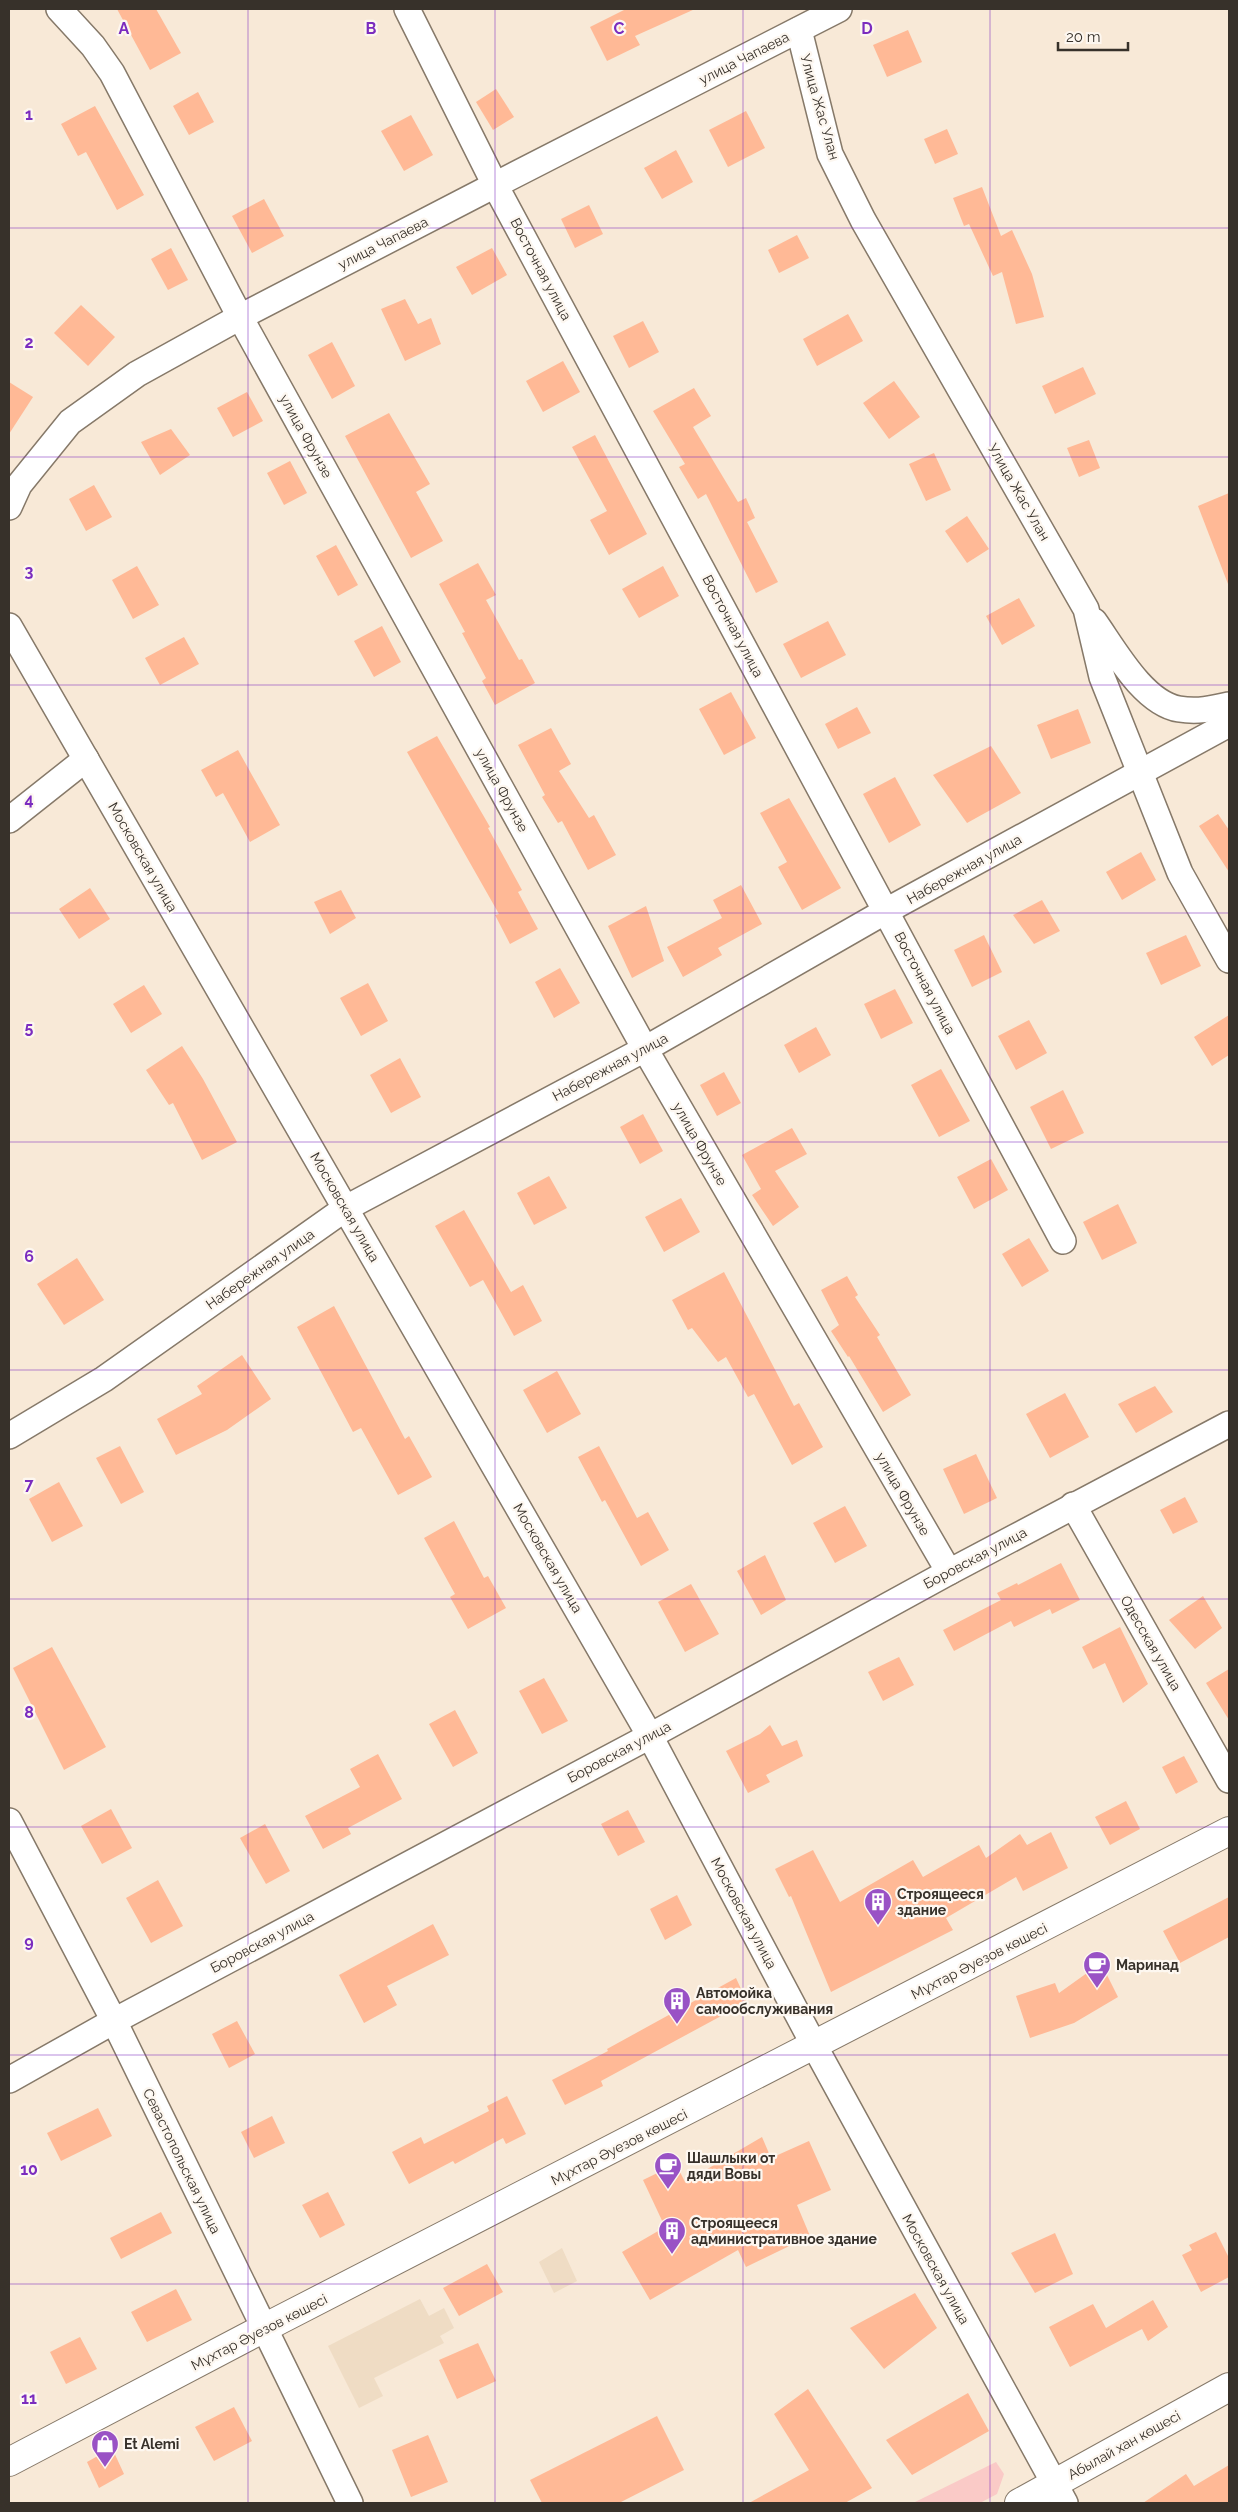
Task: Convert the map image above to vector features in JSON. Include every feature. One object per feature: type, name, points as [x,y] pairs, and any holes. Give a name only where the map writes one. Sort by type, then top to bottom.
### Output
[{"type":"main road","name":"Мұхтар Әуезов көшесі","points":[[9,2462],[264,2328],[815,2047],[1229,1831]]},
{"type":"main road","name":"Абылай хан көшесі","points":[[1019,2503],[1059,2494],[1229,2387]]},
{"type":"street","name":"улица Фрунзе","points":[[59,9],[93,46],[112,73],[240,317],[645,1049],[948,1572]]},
{"type":"street","name":"Восточная улица","points":[[407,9],[495,185],[1063,1240]]},
{"type":"street","name":"улица Чапаева","points":[[9,507],[19,486],[70,422],[137,374],[240,317],[840,9]]},
{"type":"street","name":"Улица Жас Улан","points":[[799,30],[830,154],[863,220],[1086,609],[1102,678],[1180,873],[1229,960]]},
{"type":"street","points":[[1086,609],[1125,666],[1152,697],[1177,709],[1206,711],[1229,705]]},
{"type":"street","name":"Московская улица","points":[[9,626],[650,1736],[815,2047],[1059,2494]]},
{"type":"street","name":"Набережная улица","points":[[9,1436],[104,1379],[346,1208],[645,1049],[886,911],[1229,724]]},
{"type":"street","points":[[9,820],[86,759]]},
{"type":"street","name":"Боровская улица","points":[[9,2080],[114,2021],[650,1736],[948,1572],[1229,1424]]},
{"type":"street","name":"Одесская улица","points":[[1073,1506],[1229,1780]]},
{"type":"street","name":"Севастопольская улица","points":[[9,1821],[114,2021],[350,2503]]},
{"type":"shaded area","points":[[562,2248],[577,2281],[554,2293],[539,2262]]},
{"type":"shaded area","points":[[420,2299],[429,2316],[444,2308],[454,2328],[440,2336],[444,2343],[374,2378],[383,2396],[359,2408],[328,2346]]},
{"type":"shaded area","points":[[996,2462],[1004,2474],[997,2494],[980,2503],[913,2503]]},
{"type":"building","points":[[117,9],[156,9],[181,53],[150,70]]},
{"type":"building","points":[[626,9],[695,9],[635,36],[640,45],[607,61],[590,27]]},
{"type":"building","points":[[908,30],[922,62],[887,77],[873,45]]},
{"type":"building","points":[[496,89],[514,117],[493,130],[476,102]]},
{"type":"building","points":[[198,92],[214,122],[189,135],[173,106]]},
{"type":"building","points":[[95,106],[144,195],[117,210],[86,152],[78,156],[61,124]]},
{"type":"building","points":[[746,111],[765,148],[728,167],[709,130]]},
{"type":"building","points":[[411,115],[433,155],[404,171],[381,131]]},
{"type":"building","points":[[947,129],[958,154],[935,164],[924,139]]},
{"type":"building","points":[[676,150],[693,182],[662,199],[644,168]]},
{"type":"building","points":[[982,187],[1001,236],[1012,230],[1032,274],[1044,317],[1016,324],[1002,272],[993,276],[969,224],[964,226],[953,198]]},
{"type":"building","points":[[264,199],[284,236],[252,253],[232,216]]},
{"type":"building","points":[[589,205],[603,234],[575,248],[561,219]]},
{"type":"building","points":[[797,235],[809,258],[779,273],[768,250]]},
{"type":"building","points":[[171,248],[188,280],[168,290],[151,259]]},
{"type":"building","points":[[492,248],[507,275],[472,295],[456,267]]},
{"type":"building","points":[[405,299],[418,324],[431,318],[441,344],[405,361],[381,309]]},
{"type":"building","points":[[81,305],[115,337],[88,366],[54,333]]},
{"type":"building","points":[[848,314],[863,341],[817,366],[803,339]]},
{"type":"building","points":[[643,321],[659,352],[629,368],[613,336]]},
{"type":"building","points":[[332,342],[355,386],[332,399],[308,355]]},
{"type":"building","points":[[563,361],[580,392],[543,412],[526,381]]},
{"type":"building","points":[[1083,367],[1096,394],[1055,414],[1042,386]]},
{"type":"building","points":[[894,381],[920,417],[889,439],[863,403]]},
{"type":"building","points":[[9,382],[33,397],[9,434]]},
{"type":"building","points":[[694,388],[711,416],[693,427],[738,502],[746,498],[755,518],[747,522],[778,582],[756,593],[706,494],[698,499],[679,467],[685,464],[653,411]]},
{"type":"building","points":[[247,392],[263,421],[233,437],[217,408]]},
{"type":"building","points":[[389,413],[430,484],[416,492],[443,541],[411,558],[345,436]]},
{"type":"building","points":[[171,429],[190,455],[160,475],[141,442]]},
{"type":"building","points":[[595,435],[647,534],[609,555],[590,520],[607,511],[572,447]]},
{"type":"building","points":[[1089,440],[1100,468],[1079,477],[1067,448]]},
{"type":"building","points":[[934,453],[951,490],[926,501],[909,464]]},
{"type":"building","points":[[290,461],[307,493],[284,505],[267,473]]},
{"type":"building","points":[[94,485],[112,517],[86,531],[69,499]]},
{"type":"building","points":[[1229,493],[1229,583],[1228,584],[1198,506]]},
{"type":"building","points":[[967,516],[989,549],[967,563],[945,531]]},
{"type":"building","points":[[336,545],[358,585],[338,596],[316,556]]},
{"type":"building","points":[[478,563],[496,595],[486,600],[519,660],[522,659],[535,683],[495,705],[482,681],[486,678],[462,633],[465,632],[439,584]]},
{"type":"building","points":[[137,566],[159,605],[133,619],[112,580]]},
{"type":"building","points":[[663,566],[679,596],[639,618],[622,589]]},
{"type":"building","points":[[1019,598],[1035,626],[1002,645],[986,616]]},
{"type":"building","points":[[828,621],[846,655],[801,678],[783,644]]},
{"type":"building","points":[[382,626],[401,662],[374,677],[354,641]]},
{"type":"building","points":[[184,637],[199,664],[160,685],[145,658]]},
{"type":"building","points":[[731,692],[756,738],[724,755],[699,709]]},
{"type":"building","points":[[857,707],[871,733],[838,749],[825,724]]},
{"type":"building","points":[[1078,709],[1091,743],[1051,759],[1037,725]]},
{"type":"building","points":[[551,728],[571,764],[559,771],[589,818],[594,815],[616,855],[588,870],[562,821],[558,823],[542,797],[545,795],[518,745]]},
{"type":"building","points":[[437,736],[490,827],[488,828],[522,890],[518,892],[538,929],[510,944],[495,915],[499,914],[407,752]]},
{"type":"building","points":[[991,746],[1021,793],[967,823],[933,775]]},
{"type":"building","points":[[238,750],[280,825],[250,842],[223,793],[216,797],[201,770]]},
{"type":"building","points":[[895,777],[921,825],[889,843],[863,794]]},
{"type":"building","points":[[789,798],[841,888],[802,910],[778,867],[787,862],[760,813]]},
{"type":"building","points":[[1218,814],[1229,830],[1229,872],[1199,826]]},
{"type":"building","points":[[1141,852],[1156,880],[1122,900],[1106,872]]},
{"type":"building","points":[[741,885],[762,924],[718,948],[722,955],[683,977],[667,947],[722,918],[713,900]]},
{"type":"building","points":[[90,888],[110,919],[79,939],[59,909]]},
{"type":"building","points":[[341,890],[356,918],[330,934],[314,902]]},
{"type":"building","points":[[1042,900],[1060,931],[1034,944],[1013,915]]},
{"type":"building","points":[[646,906],[664,961],[632,978],[608,926]]},
{"type":"building","points":[[984,935],[1002,972],[972,987],[954,950]]},
{"type":"building","points":[[1186,935],[1201,966],[1161,985],[1146,953]]},
{"type":"building","points":[[560,968],[580,1003],[554,1018],[535,982]]},
{"type":"building","points":[[368,983],[388,1021],[361,1036],[340,998]]},
{"type":"building","points":[[144,985],[162,1014],[131,1033],[113,1004]]},
{"type":"building","points":[[895,989],[913,1023],[881,1039],[864,1004]]},
{"type":"building","points":[[1229,1015],[1229,1055],[1212,1066],[1194,1037]]},
{"type":"building","points":[[1029,1020],[1047,1053],[1016,1070],[998,1036]]},
{"type":"building","points":[[816,1027],[831,1055],[799,1073],[784,1045]]},
{"type":"building","points":[[182,1046],[203,1079],[237,1142],[202,1160],[173,1103],[169,1105],[146,1070]]},
{"type":"building","points":[[400,1058],[421,1097],[391,1113],[370,1075]]},
{"type":"building","points":[[941,1069],[970,1121],[939,1137],[911,1085]]},
{"type":"building","points":[[724,1072],[741,1103],[717,1116],[700,1085]]},
{"type":"building","points":[[1063,1090],[1084,1133],[1051,1149],[1030,1107]]},
{"type":"building","points":[[643,1114],[663,1151],[640,1164],[620,1127]]},
{"type":"building","points":[[792,1128],[807,1154],[775,1171],[799,1207],[773,1226],[752,1195],[761,1189],[742,1155]]},
{"type":"building","points":[[991,1159],[1008,1190],[974,1209],[957,1177]]},
{"type":"building","points":[[549,1176],[567,1208],[534,1225],[517,1193]]},
{"type":"building","points":[[681,1198],[700,1232],[664,1252],[645,1217]]},
{"type":"building","points":[[1118,1204],[1137,1243],[1102,1260],[1083,1222]]},
{"type":"building","points":[[464,1210],[511,1292],[523,1285],[542,1321],[514,1336],[483,1280],[470,1287],[435,1226]]},
{"type":"building","points":[[1029,1238],[1049,1271],[1022,1287],[1002,1254]]},
{"type":"building","points":[[77,1258],[104,1300],[64,1325],[37,1284]]},
{"type":"building","points":[[724,1272],[794,1406],[799,1403],[823,1447],[792,1465],[754,1394],[748,1397],[726,1357],[718,1362],[692,1328],[688,1330],[672,1300]]},
{"type":"building","points":[[847,1276],[858,1295],[855,1297],[880,1335],[877,1337],[911,1395],[883,1412],[849,1356],[831,1331],[839,1325],[821,1290]]},
{"type":"building","points":[[334,1306],[405,1439],[409,1436],[432,1477],[398,1495],[361,1428],[353,1432],[297,1327]]},
{"type":"building","points":[[242,1355],[271,1399],[227,1430],[176,1455],[157,1419],[202,1394],[197,1386]]},
{"type":"building","points":[[557,1371],[581,1414],[547,1433],[523,1390]]},
{"type":"building","points":[[1155,1386],[1173,1412],[1136,1433],[1118,1404]]},
{"type":"building","points":[[1065,1393],[1089,1437],[1050,1458],[1026,1414]]},
{"type":"building","points":[[120,1446],[144,1492],[121,1504],[96,1458]]},
{"type":"building","points":[[599,1446],[637,1518],[648,1512],[669,1550],[641,1566],[605,1500],[602,1502],[578,1457]]},
{"type":"building","points":[[976,1454],[997,1498],[964,1514],[943,1469]]},
{"type":"building","points":[[59,1482],[83,1526],[52,1542],[29,1499]]},
{"type":"building","points":[[1185,1497],[1198,1522],[1173,1534],[1160,1510]]},
{"type":"building","points":[[845,1506],[867,1546],[835,1563],[813,1523]]},
{"type":"building","points":[[454,1521],[484,1578],[488,1576],[506,1608],[468,1629],[450,1597],[455,1594],[424,1538]]},
{"type":"building","points":[[765,1555],[786,1600],[761,1615],[737,1571]]},
{"type":"building","points":[[1061,1563],[1080,1600],[1052,1614],[1050,1609],[1014,1627],[1011,1621],[954,1651],[943,1630],[1001,1600],[997,1593],[1017,1583],[1018,1585]]},
{"type":"building","points":[[691,1584],[719,1634],[685,1652],[658,1602]]},
{"type":"building","points":[[1203,1596],[1222,1628],[1195,1649],[1169,1620]]},
{"type":"building","points":[[1120,1627],[1148,1684],[1123,1703],[1105,1663],[1093,1669],[1082,1647]]},
{"type":"building","points":[[52,1647],[106,1747],[64,1770],[13,1668]]},
{"type":"building","points":[[899,1657],[914,1685],[883,1701],[868,1672]]},
{"type":"building","points":[[1229,1669],[1229,1720],[1206,1683]]},
{"type":"building","points":[[544,1678],[568,1721],[542,1734],[519,1691]]},
{"type":"building","points":[[455,1710],[478,1753],[453,1767],[429,1724]]},
{"type":"building","points":[[770,1725],[782,1746],[797,1740],[803,1756],[766,1775],[770,1782],[748,1793],[726,1751],[760,1734]]},
{"type":"building","points":[[378,1754],[402,1799],[348,1828],[351,1834],[323,1849],[305,1816],[360,1787],[350,1769]]},
{"type":"building","points":[[1184,1756],[1198,1782],[1176,1794],[1162,1767]]},
{"type":"building","points":[[1126,1801],[1140,1829],[1110,1845],[1095,1817]]},
{"type":"building","points":[[111,1809],[132,1848],[102,1864],[81,1826]]},
{"type":"building","points":[[628,1810],[645,1842],[618,1856],[601,1824]]},
{"type":"building","points":[[265,1824],[290,1871],[266,1884],[240,1838]]},
{"type":"building","points":[[1051,1832],[1068,1868],[1023,1891],[1016,1877],[946,1918],[953,1930],[831,1992],[791,1896],[789,1897],[775,1869],[813,1850],[840,1902],[913,1860],[923,1877],[979,1845],[986,1858],[1020,1834],[1027,1845]]},
{"type":"building","points":[[158,1880],[183,1926],[151,1943],[126,1898]]},
{"type":"building","points":[[677,1895],[692,1925],[665,1940],[650,1909]]},
{"type":"building","points":[[1229,1897],[1229,1937],[1180,1963],[1163,1931]]},
{"type":"building","points":[[433,1924],[449,1955],[387,1986],[397,2005],[364,2023],[339,1975]]},
{"type":"building","points":[[1101,1963],[1118,1997],[1074,2023],[1030,2038],[1016,1996],[1055,1983],[1059,1993]]},
{"type":"building","name":"Автомойка самообслуживания","points":[[736,1978],[747,2002],[601,2081],[603,2086],[565,2105],[552,2080],[608,2051],[607,2049]]},
{"type":"building","points":[[237,2021],[255,2054],[229,2068],[212,2034]]},
{"type":"building","points":[[507,2096],[526,2134],[506,2144],[503,2138],[455,2164],[453,2161],[409,2184],[392,2152],[421,2137],[424,2144],[489,2111],[487,2106]]},
{"type":"building","points":[[98,2108],[112,2136],[61,2161],[47,2133]]},
{"type":"building","points":[[272,2116],[285,2143],[254,2158],[241,2132]]},
{"type":"building","points":[[762,2137],[771,2158],[809,2141],[831,2190],[797,2205],[810,2236],[746,2267],[738,2250],[650,2300],[622,2252],[665,2227],[643,2180],[676,2164],[685,2182]]},
{"type":"building","points":[[328,2192],[345,2225],[320,2238],[302,2205]]},
{"type":"building","points":[[161,2212],[172,2233],[121,2259],[110,2238]]},
{"type":"building","points":[[1216,2232],[1229,2258],[1229,2277],[1201,2292],[1182,2255],[1192,2250],[1189,2245]]},
{"type":"building","points":[[1055,2233],[1073,2274],[1035,2293],[1011,2253]]},
{"type":"building","points":[[487,2264],[503,2292],[459,2316],[443,2288]]},
{"type":"building","points":[[176,2289],[192,2320],[147,2342],[131,2312]]},
{"type":"building","points":[[915,2293],[937,2328],[884,2369],[850,2328]]},
{"type":"building","points":[[1153,2300],[1168,2327],[1148,2341],[1142,2329],[1070,2367],[1049,2327],[1093,2304],[1106,2328]]},
{"type":"building","points":[[80,2337],[97,2369],[66,2384],[50,2352]]},
{"type":"building","points":[[478,2343],[496,2381],[457,2399],[439,2360]]},
{"type":"building","points":[[808,2389],[872,2488],[845,2503],[749,2503],[809,2470],[774,2414]]},
{"type":"building","points":[[968,2393],[989,2431],[912,2475],[886,2440]]},
{"type":"building","points":[[234,2407],[252,2441],[214,2461],[195,2427]]},
{"type":"building","points":[[657,2416],[684,2470],[619,2503],[542,2503],[530,2480]]},
{"type":"building","points":[[428,2435],[448,2482],[411,2497],[392,2450]]},
{"type":"building","name":"Et Alemi","points":[[112,2448],[124,2474],[99,2488],[87,2462]]},
{"type":"building","points":[[1229,2465],[1229,2503],[1143,2503],[1186,2474],[1194,2486]]},
{"type":"place","name":"Строящееся здание","points":[[878,1926]]},
{"type":"place","name":"Маринад","points":[[1097,1989]]},
{"type":"place","name":"Автомойка самообслуживания","points":[[677,2025]]},
{"type":"place","name":"Шашлыки от дяди Вовы","points":[[668,2190]]},
{"type":"place","name":"Строящееся административное здание","points":[[672,2255]]},
{"type":"place","name":"Et Alemi","points":[[105,2468]]}]
